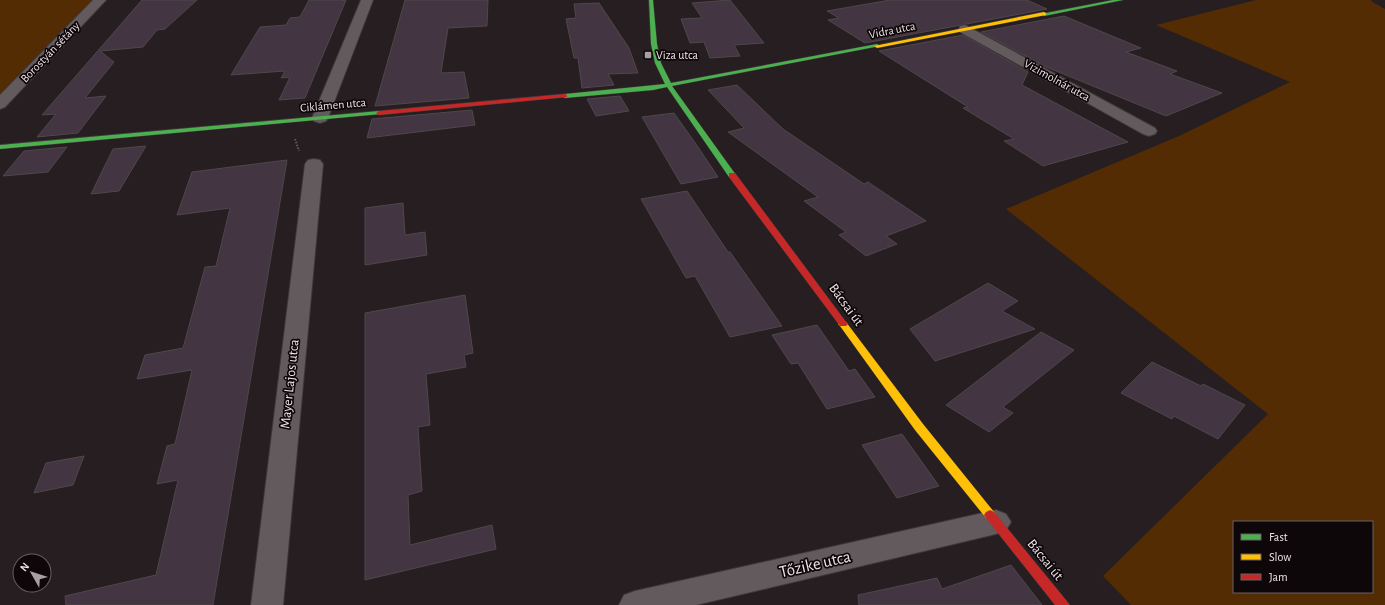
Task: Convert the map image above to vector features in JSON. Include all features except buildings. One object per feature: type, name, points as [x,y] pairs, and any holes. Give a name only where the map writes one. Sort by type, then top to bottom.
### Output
[{"type":"street","name":"Borostyán sétány","points":[[0,104],[100,0]]},
{"type":"street","points":[[320,118],[367,0]]},
{"type":"street","name":"Bácsai út","points":[[651,0],[654,44],[658,63],[669,86],[711,146],[915,420],[1064,605]]},
{"type":"street","name":"Vidra utca","points":[[669,86],[1121,0]]},
{"type":"street","name":"Vizimolnár utca","points":[[965,29],[1149,131]]},
{"type":"street","name":"Ciklámen utca","points":[[0,146],[669,86]]},
{"type":"street","name":"Mayer Lajos utca","points":[[266,605],[314,164]]},
{"type":"street","name":"Tőzike utca","points":[[634,605],[996,522]]},
{"type":"path","points":[[295,120],[296,144],[300,156],[314,164]]},
{"type":"shaded area","points":[[0,0],[92,0],[0,94]]},
{"type":"shaded area","points":[[1256,0],[1372,0],[1371,1],[1385,9],[1385,605],[1131,605],[1103,576],[1268,414],[1006,209],[1179,136],[1290,82],[1156,25]]},
{"type":"traffic: fast","points":[[651,0],[654,44],[658,63],[669,86],[732,175]]},
{"type":"traffic: fast","points":[[1044,14],[1121,0]]},
{"type":"traffic: fast","points":[[565,96],[653,88],[877,46]]},
{"type":"traffic: fast","points":[[0,147],[379,113]]},
{"type":"traffic: slow","points":[[877,46],[1044,14]]},
{"type":"traffic: slow","points":[[843,324],[919,427],[990,515]]},
{"type":"traffic: jam","points":[[379,113],[565,96]]},
{"type":"traffic: jam","points":[[732,175],[843,324]]},
{"type":"traffic: jam","points":[[990,515],[1063,605]]},
{"type":"place","name":"Viza utca","points":[[648,55]]}]
